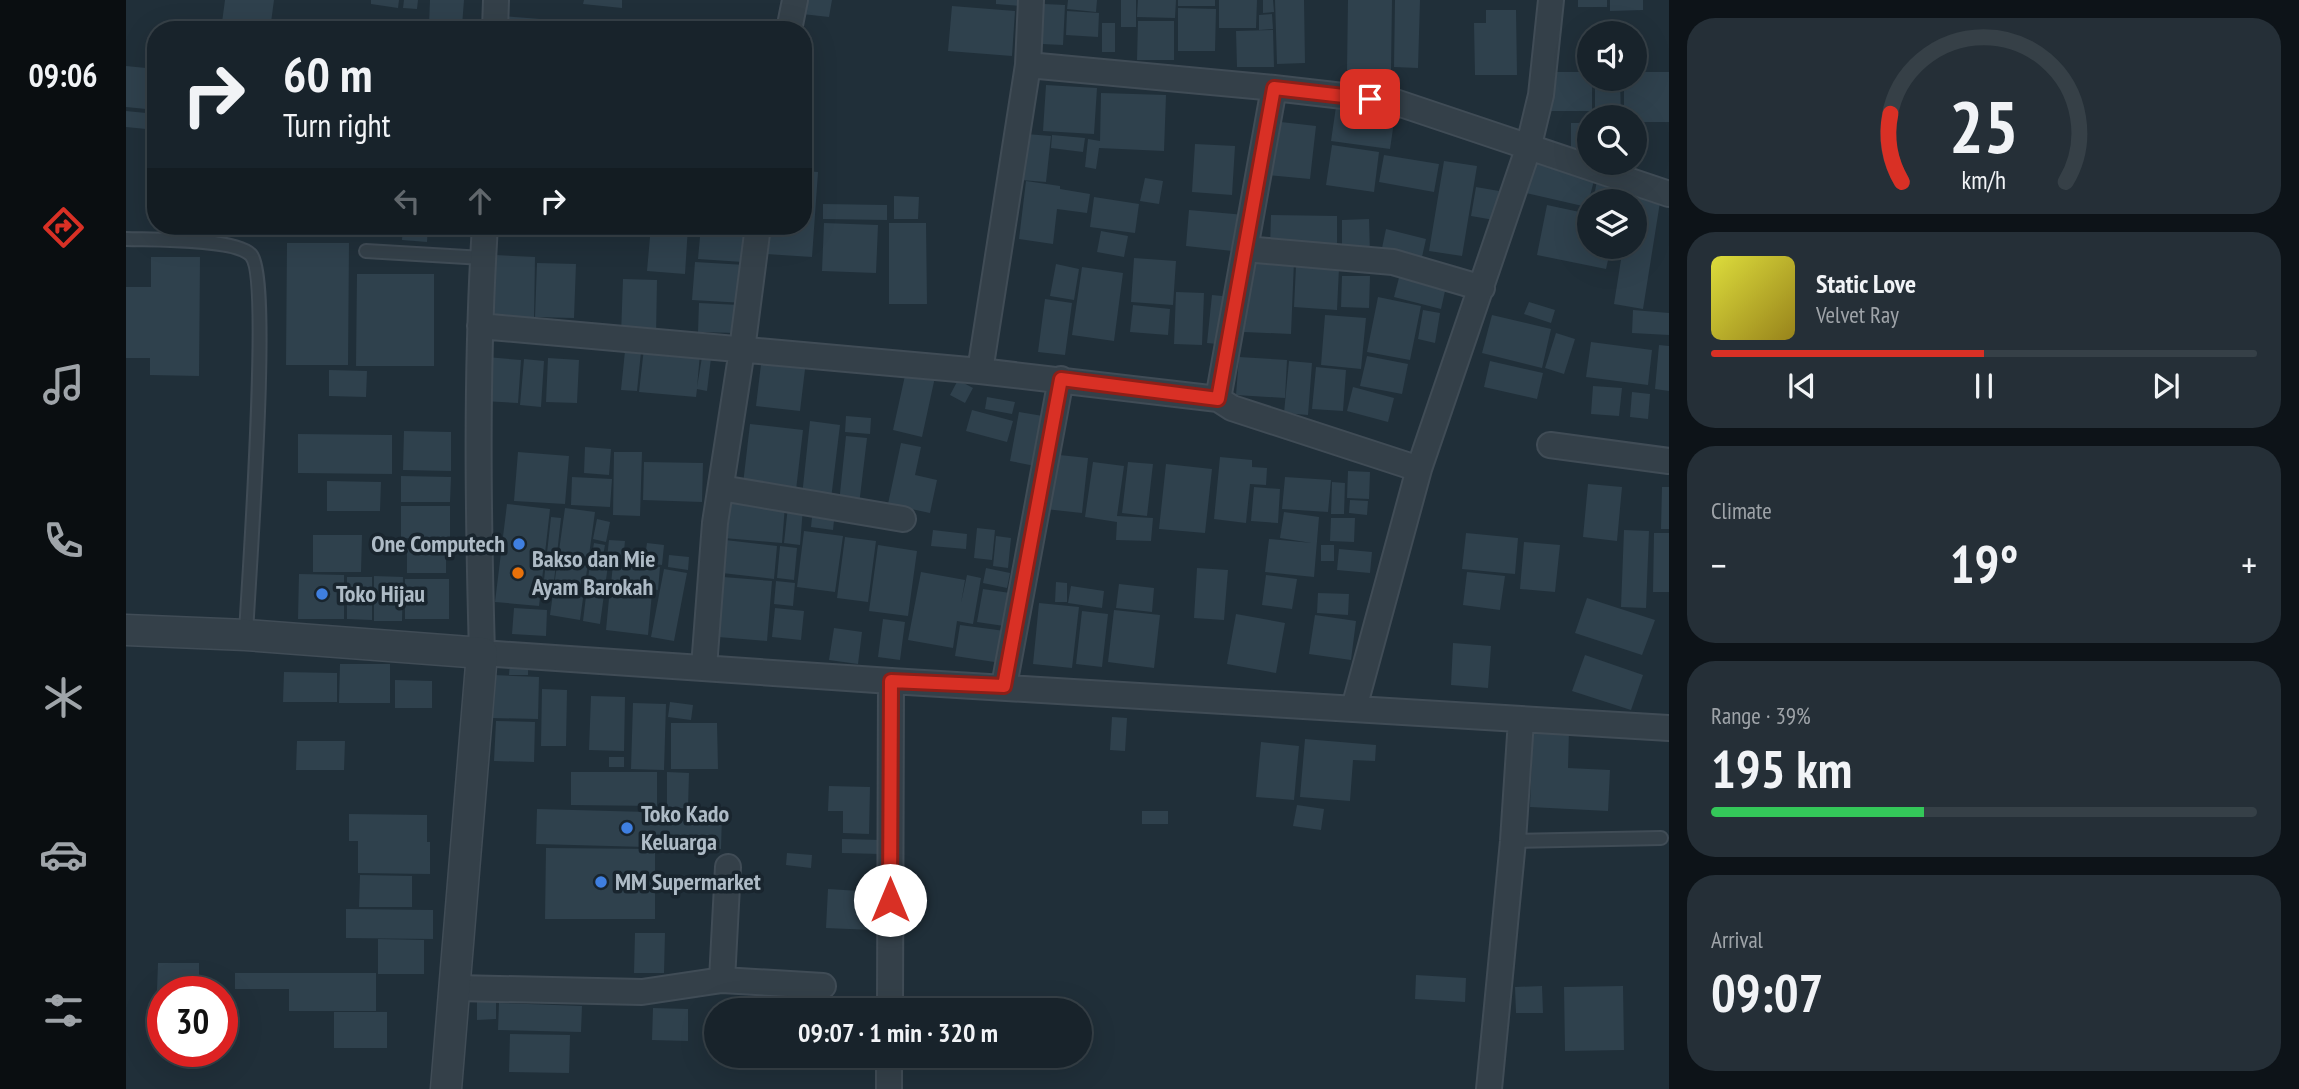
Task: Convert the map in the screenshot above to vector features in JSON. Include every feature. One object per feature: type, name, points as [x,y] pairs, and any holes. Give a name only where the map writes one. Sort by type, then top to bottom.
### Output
[{"type":"street","points":[[495,21],[496,0]]},
{"type":"street","points":[[791,21],[795,0]]},
{"type":"street","points":[[980,370],[1028,65],[1031,0]]},
{"type":"street","points":[[1354,708],[1419,468],[1528,149],[1541,95],[1551,0]]},
{"type":"street","points":[[1028,65],[1395,102],[1528,149],[1669,194]]},
{"type":"street","points":[[1218,399],[1274,88]]},
{"type":"street","points":[[446,1089],[482,653],[478,494],[484,235]]},
{"type":"street","points":[[704,667],[715,523],[757,235]]},
{"type":"street","points":[[1245,249],[1393,262],[1482,288]]},
{"type":"street","points":[[481,326],[980,370],[1218,399],[1232,408],[1419,468]]},
{"type":"street","points":[[1004,686],[1061,379]]},
{"type":"street","points":[[1550,445],[1669,461]]},
{"type":"street","points":[[721,488],[903,519]]},
{"type":"street","points":[[126,630],[246,635],[891,681],[1669,727]]},
{"type":"street","points":[[890,998],[891,681]]},
{"type":"street","points":[[1489,1089],[1513,841],[1521,720]]},
{"type":"street","points":[[722,980],[728,867]]},
{"type":"street","points":[[456,988],[642,992],[722,980],[823,986]]},
{"type":"street","points":[[889,1089],[890,1068]]},
{"type":"lane","points":[[126,239],[219,243],[238,246],[252,255],[258,275],[258,396],[246,635]]},
{"type":"lane","points":[[366,251],[483,258]]},
{"type":"lane","points":[[1513,841],[1661,838]]},
{"type":"building","points":[[225,0],[274,0],[271,21],[222,21]]},
{"type":"building","points":[[371,0],[399,0],[398,8],[371,4]]},
{"type":"building","points":[[404,0],[418,0],[417,9],[403,8]]},
{"type":"building","points":[[430,0],[464,0],[462,21],[429,21]]},
{"type":"building","points":[[584,0],[622,0],[622,8],[583,4]]},
{"type":"building","points":[[804,0],[832,0],[829,17],[802,14]]},
{"type":"building","points":[[996,0],[1019,0],[1020,6],[996,4]]},
{"type":"building","points":[[1068,0],[1097,0],[1096,12],[1067,9]]},
{"type":"building","points":[[1121,0],[1136,0],[1136,27],[1121,27]]},
{"type":"building","points":[[1138,0],[1176,0],[1175,18],[1137,17]]},
{"type":"building","points":[[1178,0],[1215,0],[1215,6],[1178,6]]},
{"type":"building","points":[[1219,0],[1257,0],[1256,28],[1219,28]]},
{"type":"building","points":[[1263,0],[1273,0],[1274,12],[1263,13]]},
{"type":"building","points":[[1275,0],[1304,0],[1305,63],[1277,64]]},
{"type":"building","points":[[1348,0],[1392,0],[1391,70],[1347,70]]},
{"type":"building","points":[[1395,0],[1420,0],[1418,68],[1394,67]]},
{"type":"building","points":[[1578,0],[1607,0],[1607,7],[1578,7]]},
{"type":"building","points":[[1610,0],[1643,0],[1643,10],[1610,11]]},
{"type":"building","points":[[1044,4],[1065,5],[1063,45],[1042,44]]},
{"type":"building","points":[[952,6],[1015,11],[1012,56],[948,51]]},
{"type":"building","points":[[1178,8],[1216,9],[1215,51],[1178,51]]},
{"type":"building","points":[[1486,10],[1516,10],[1517,75],[1475,75],[1474,23],[1486,23]]},
{"type":"building","points":[[1067,11],[1099,13],[1098,37],[1066,35]]},
{"type":"building","points":[[1272,14],[1273,29],[1259,30],[1259,15]]},
{"type":"building","points":[[500,16],[566,21],[500,21]]},
{"type":"building","points":[[1138,21],[1174,21],[1174,60],[1137,60]]},
{"type":"building","points":[[1102,23],[1115,23],[1115,52],[1102,52]]},
{"type":"building","points":[[1273,30],[1274,67],[1237,67],[1236,31]]},
{"type":"building","points":[[126,66],[147,68],[147,109],[126,107]]},
{"type":"building","points":[[1547,72],[1577,72],[1577,91],[1592,91],[1592,105],[1577,105],[1577,111],[1547,111]]},
{"type":"building","points":[[1647,72],[1669,72],[1669,122],[1647,122],[1647,105],[1624,105],[1624,91],[1647,91]]},
{"type":"building","points":[[1046,85],[1097,88],[1094,134],[1043,131]]},
{"type":"building","points":[[1595,91],[1620,91],[1621,105],[1595,105]]},
{"type":"building","points":[[1101,93],[1166,95],[1164,151],[1099,148],[1096,169],[1085,167],[1088,139],[1100,141]]},
{"type":"building","points":[[1337,100],[1396,108],[1390,149],[1331,141]]},
{"type":"building","points":[[126,111],[147,113],[147,129],[126,127]]},
{"type":"building","points":[[1272,121],[1316,126],[1310,179],[1266,175]]},
{"type":"building","points":[[1571,123],[1577,123],[1577,148],[1571,148]]},
{"type":"building","points":[[1026,134],[1051,136],[1046,182],[1021,180]]},
{"type":"building","points":[[1052,135],[1085,138],[1083,152],[1051,148]]},
{"type":"building","points":[[1195,144],[1235,146],[1232,195],[1192,192]]},
{"type":"building","points":[[1332,145],[1379,152],[1374,192],[1326,185]]},
{"type":"building","points":[[1384,155],[1439,164],[1434,192],[1379,182]]},
{"type":"building","points":[[1534,159],[1577,169],[1577,175],[1595,175],[1592,189],[1577,189],[1577,205],[1526,193]]},
{"type":"building","points":[[1444,161],[1477,166],[1462,256],[1429,251]]},
{"type":"building","points":[[812,172],[818,172],[812,257],[766,254],[767,235],[812,235]]},
{"type":"building","points":[[1145,178],[1163,181],[1159,204],[1140,201]]},
{"type":"building","points":[[1026,181],[1090,194],[1087,213],[1057,209],[1053,244],[1019,239]]},
{"type":"building","points":[[1597,181],[1617,185],[1616,189],[1595,189]]},
{"type":"building","points":[[1476,187],[1499,191],[1494,220],[1471,216]]},
{"type":"building","points":[[1647,194],[1661,196],[1643,309],[1614,304],[1621,259],[1647,259]]},
{"type":"building","points":[[894,196],[919,197],[918,219],[894,219]]},
{"type":"building","points":[[1094,197],[1139,204],[1135,233],[1090,227]]},
{"type":"building","points":[[823,204],[887,205],[887,220],[823,219]]},
{"type":"building","points":[[1547,205],[1577,211],[1577,259],[1608,259],[1606,269],[1537,255]]},
{"type":"building","points":[[1189,210],[1245,215],[1242,252],[1186,246]]},
{"type":"building","points":[[1271,215],[1337,216],[1337,249],[1270,248]]},
{"type":"building","points":[[1369,219],[1370,255],[1342,256],[1342,220]]},
{"type":"building","points":[[824,223],[878,225],[876,273],[822,271]]},
{"type":"building","points":[[889,223],[926,223],[927,304],[889,304]]},
{"type":"building","points":[[1386,229],[1426,239],[1422,257],[1382,248]]},
{"type":"building","points":[[1101,231],[1128,236],[1124,257],[1097,252]]},
{"type":"building","points":[[402,235],[427,235],[427,242],[402,240]]},
{"type":"building","points":[[650,235],[687,235],[685,274],[647,271]]},
{"type":"building","points":[[700,235],[745,235],[743,262],[698,259]]},
{"type":"building","points":[[287,243],[349,243],[348,365],[286,365]]},
{"type":"building","points":[[495,255],[535,257],[534,321],[493,319]]},
{"type":"building","points":[[151,257],[200,257],[199,376],[150,375],[150,358],[126,358],[126,287],[151,287]]},
{"type":"building","points":[[1134,258],[1176,261],[1173,305],[1131,302]]},
{"type":"building","points":[[1247,259],[1294,261],[1291,334],[1244,332]]},
{"type":"building","points":[[695,262],[746,265],[744,303],[692,300]]},
{"type":"building","points":[[537,263],[576,264],[574,318],[535,317]]},
{"type":"building","points":[[1056,264],[1079,269],[1074,300],[1050,296]]},
{"type":"building","points":[[1296,266],[1339,268],[1337,310],[1294,307]]},
{"type":"building","points":[[1082,267],[1123,273],[1114,341],[1072,335]]},
{"type":"building","points":[[1401,270],[1447,282],[1441,309],[1394,297]]},
{"type":"building","points":[[357,274],[434,274],[434,366],[356,366]]},
{"type":"building","points":[[1342,276],[1370,276],[1369,308],[1341,307]]},
{"type":"building","points":[[623,279],[657,280],[656,336],[621,335]]},
{"type":"building","points":[[1176,292],[1204,293],[1202,345],[1174,344]]},
{"type":"building","points":[[1212,295],[1232,297],[1227,345],[1207,343]]},
{"type":"building","points":[[1378,297],[1421,306],[1410,360],[1367,352]]},
{"type":"building","points":[[1045,299],[1072,303],[1065,355],[1038,352]]},
{"type":"building","points":[[1529,302],[1555,310],[1551,323],[1524,314]]},
{"type":"building","points":[[699,303],[739,305],[737,333],[698,332]]},
{"type":"building","points":[[1133,305],[1170,309],[1168,335],[1130,332]]},
{"type":"building","points":[[1423,310],[1440,313],[1435,343],[1418,339]]},
{"type":"building","points":[[1633,310],[1669,313],[1669,335],[1632,333]]},
{"type":"building","points":[[1325,315],[1366,318],[1361,369],[1321,365]]},
{"type":"building","points":[[1492,315],[1551,329],[1542,368],[1482,353]]},
{"type":"building","points":[[1556,333],[1575,339],[1564,374],[1545,368]]},
{"type":"building","points":[[1591,342],[1652,350],[1648,385],[1586,377]]},
{"type":"building","points":[[1659,345],[1669,346],[1669,391],[1655,389]]},
{"type":"building","points":[[644,348],[700,354],[697,387],[702,357],[711,358],[707,391],[697,389],[696,397],[639,392]]},
{"type":"building","points":[[625,351],[641,352],[637,391],[621,390]]},
{"type":"building","points":[[762,356],[806,361],[800,411],[756,406]]},
{"type":"building","points":[[1367,356],[1408,364],[1402,394],[1360,386]]},
{"type":"building","points":[[486,357],[521,360],[518,403],[483,401]]},
{"type":"building","points":[[1239,357],[1287,360],[1285,398],[1236,395]]},
{"type":"building","points":[[548,358],[579,360],[577,403],[546,402]]},
{"type":"building","points":[[524,359],[544,361],[541,407],[520,405]]},
{"type":"building","points":[[1289,361],[1312,363],[1308,415],[1284,413]]},
{"type":"building","points":[[1490,361],[1543,373],[1537,399],[1484,387]]},
{"type":"building","points":[[1316,367],[1346,370],[1343,411],[1312,409]]},
{"type":"building","points":[[329,370],[367,371],[366,397],[329,396]]},
{"type":"building","points":[[906,371],[935,377],[922,437],[893,430]]},
{"type":"building","points":[[958,380],[973,388],[965,403],[950,395]]},
{"type":"building","points":[[1593,386],[1622,388],[1619,416],[1591,414]]},
{"type":"building","points":[[1353,387],[1394,398],[1388,422],[1347,411]]},
{"type":"building","points":[[1632,392],[1650,394],[1648,419],[1630,417]]},
{"type":"building","points":[[987,397],[1015,402],[1012,414],[985,409]]},
{"type":"building","points":[[972,410],[1013,421],[1007,442],[966,431]]},
{"type":"building","points":[[1019,412],[1049,417],[1040,467],[1010,461]]},
{"type":"building","points":[[846,416],[871,418],[870,434],[845,432]]},
{"type":"building","points":[[810,421],[840,425],[831,499],[802,496]]},
{"type":"building","points":[[750,424],[803,430],[796,490],[743,484]]},
{"type":"building","points":[[404,431],[451,432],[451,471],[403,470]]},
{"type":"building","points":[[298,434],[392,435],[392,474],[298,473]]},
{"type":"building","points":[[846,436],[867,438],[859,505],[839,503]]},
{"type":"building","points":[[901,443],[921,447],[915,475],[937,480],[930,513],[888,504]]},
{"type":"building","points":[[585,447],[611,449],[609,475],[584,473]]},
{"type":"building","points":[[518,452],[569,456],[565,504],[514,501]]},
{"type":"building","points":[[614,452],[642,452],[640,516],[613,515]]},
{"type":"building","points":[[1050,454],[1088,458],[1082,513],[1045,509]]},
{"type":"building","points":[[1220,457],[1252,460],[1252,467],[1267,468],[1266,485],[1250,484],[1246,523],[1214,519]]},
{"type":"building","points":[[644,462],[703,463],[702,502],[643,500]]},
{"type":"building","points":[[1093,462],[1124,466],[1117,516],[1153,518],[1151,541],[1116,540],[1117,522],[1085,517]]},
{"type":"building","points":[[1128,462],[1153,464],[1147,516],[1122,513]]},
{"type":"building","points":[[1166,464],[1212,469],[1205,533],[1159,529]]},
{"type":"building","points":[[1348,471],[1370,472],[1369,499],[1347,498]]},
{"type":"building","points":[[401,476],[451,477],[450,502],[401,502]]},
{"type":"building","points":[[572,477],[612,479],[610,507],[571,505]]},
{"type":"building","points":[[1285,477],[1331,480],[1328,512],[1282,509]]},
{"type":"building","points":[[327,481],[381,482],[380,511],[327,511]]},
{"type":"building","points":[[1332,482],[1345,483],[1344,514],[1331,514]]},
{"type":"building","points":[[1588,484],[1622,487],[1617,541],[1583,537]]},
{"type":"building","points":[[1254,487],[1280,489],[1278,523],[1251,521]]},
{"type":"building","points":[[1662,487],[1669,487],[1669,529],[1661,529]]},
{"type":"building","points":[[1350,500],[1368,501],[1367,515],[1349,513]]},
{"type":"building","points":[[727,502],[785,506],[782,543],[724,538]]},
{"type":"building","points":[[507,504],[550,509],[539,606],[495,602]]},
{"type":"building","points":[[401,506],[450,506],[450,539],[401,538]]},
{"type":"building","points":[[788,506],[803,508],[800,545],[784,543]]},
{"type":"building","points":[[565,508],[595,512],[580,620],[550,615]]},
{"type":"building","points":[[813,508],[835,511],[833,530],[811,527]]},
{"type":"building","points":[[1284,512],[1319,517],[1314,577],[1265,572],[1269,539],[1312,543],[1280,538]]},
{"type":"building","points":[[551,517],[561,518],[554,581],[544,580]]},
{"type":"building","points":[[1331,518],[1355,518],[1354,542],[1330,541]]},
{"type":"building","points":[[597,519],[610,522],[606,542],[593,539]]},
{"type":"building","points":[[977,528],[995,530],[992,560],[974,558]]},
{"type":"building","points":[[933,530],[967,534],[966,549],[931,546]]},
{"type":"building","points":[[1624,530],[1649,531],[1646,608],[1621,607]]},
{"type":"building","points":[[804,531],[843,536],[835,592],[797,587]]},
{"type":"building","points":[[1466,533],[1518,538],[1515,574],[1462,569]]},
{"type":"building","points":[[1654,533],[1669,533],[1669,592],[1653,592]]},
{"type":"building","points":[[313,535],[362,535],[361,572],[313,572]]},
{"type":"building","points":[[996,536],[1011,538],[1008,568],[993,566]]},
{"type":"building","points":[[845,537],[876,541],[868,602],[837,598]]},
{"type":"building","points":[[609,540],[625,541],[623,560],[607,558]]},
{"type":"building","points":[[725,540],[777,546],[774,579],[722,573]]},
{"type":"building","points":[[1524,542],[1560,545],[1555,592],[1520,589]]},
{"type":"building","points":[[407,543],[446,544],[446,573],[407,573]]},
{"type":"building","points":[[594,543],[605,545],[602,562],[591,560]]},
{"type":"building","points":[[647,543],[664,545],[662,565],[644,563]]},
{"type":"building","points":[[878,545],[917,551],[908,616],[869,611]]},
{"type":"building","points":[[1321,545],[1334,545],[1334,561],[1321,561]]},
{"type":"building","points":[[780,546],[797,548],[794,580],[777,578]]},
{"type":"building","points":[[1339,549],[1372,552],[1370,573],[1337,570]]},
{"type":"building","points":[[669,555],[689,557],[688,570],[668,567]]},
{"type":"building","points":[[590,563],[608,565],[600,624],[583,621]]},
{"type":"building","points":[[613,563],[660,567],[658,590],[611,585]]},
{"type":"building","points":[[986,568],[1010,573],[1007,588],[983,583]]},
{"type":"building","points":[[1197,568],[1228,570],[1224,620],[1194,618]]},
{"type":"building","points":[[664,569],[687,573],[674,641],[651,637]]},
{"type":"building","points":[[921,572],[965,580],[961,603],[967,575],[981,578],[973,624],[957,621],[953,648],[908,640]]},
{"type":"building","points":[[1467,572],[1505,576],[1500,610],[1463,605]]},
{"type":"building","points":[[299,574],[344,575],[344,619],[298,619]]},
{"type":"building","points":[[1266,575],[1297,579],[1292,609],[1262,605]]},
{"type":"building","points":[[374,576],[403,577],[402,621],[374,621]]},
{"type":"building","points":[[347,577],[372,577],[372,620],[347,619]]},
{"type":"building","points":[[723,577],[772,581],[767,641],[718,637]]},
{"type":"building","points":[[405,579],[449,579],[449,619],[405,619]]},
{"type":"building","points":[[776,581],[795,583],[793,606],[774,604]]},
{"type":"building","points":[[1056,582],[1067,583],[1067,602],[1055,602]]},
{"type":"building","points":[[1119,584],[1154,588],[1152,612],[1116,608]]},
{"type":"building","points":[[1071,586],[1104,591],[1102,608],[1068,603]]},
{"type":"building","points":[[610,588],[652,593],[648,635],[606,630]]},
{"type":"building","points":[[983,589],[1010,593],[1004,626],[977,622]]},
{"type":"building","points":[[1318,593],[1349,594],[1348,615],[1317,613]]},
{"type":"building","points":[[1587,598],[1655,620],[1642,655],[1575,633]]},
{"type":"building","points":[[1039,603],[1079,607],[1072,668],[1033,664]]},
{"type":"building","points":[[514,608],[547,610],[546,636],[512,634]]},
{"type":"building","points":[[775,608],[804,611],[801,640],[772,637]]},
{"type":"building","points":[[1114,610],[1160,615],[1154,668],[1108,662]]},
{"type":"building","points":[[1082,611],[1108,614],[1102,667],[1076,664]]},
{"type":"building","points":[[1236,614],[1285,623],[1276,673],[1227,664]]},
{"type":"building","points":[[1315,615],[1356,621],[1351,660],[1309,654]]},
{"type":"building","points":[[883,619],[905,622],[900,660],[878,657]]},
{"type":"building","points":[[960,625],[1005,631],[1001,663],[955,656]]},
{"type":"building","points":[[834,628],[862,632],[858,664],[829,660]]},
{"type":"building","points":[[1453,643],[1491,646],[1488,688],[1451,685]]},
{"type":"building","points":[[1585,655],[1643,675],[1631,710],[1572,691]]},
{"type":"building","points":[[510,661],[528,661],[528,675],[509,675]]},
{"type":"building","points":[[340,664],[390,664],[390,703],[339,703]]},
{"type":"building","points":[[284,672],[337,673],[337,702],[283,702]]},
{"type":"building","points":[[493,675],[539,677],[538,719],[492,718]]},
{"type":"building","points":[[395,680],[432,681],[432,708],[395,708]]},
{"type":"building","points":[[542,689],[567,690],[566,746],[541,746]]},
{"type":"building","points":[[591,696],[625,697],[624,751],[589,750]]},
{"type":"building","points":[[670,702],[693,705],[691,720],[668,717]]},
{"type":"building","points":[[633,703],[666,704],[664,770],[631,769]]},
{"type":"building","points":[[1112,717],[1127,718],[1125,751],[1110,750]]},
{"type":"building","points":[[496,721],[535,722],[534,762],[494,761]]},
{"type":"building","points":[[671,723],[717,723],[718,769],[671,769]]},
{"type":"building","points":[[1533,727],[1569,729],[1568,768],[1610,770],[1608,811],[1530,807]]},
{"type":"building","points":[[1305,739],[1376,745],[1375,761],[1353,760],[1350,801],[1300,797]]},
{"type":"building","points":[[297,741],[345,741],[344,770],[296,770]]},
{"type":"building","points":[[1261,742],[1299,746],[1294,800],[1256,797]]},
{"type":"building","points":[[609,757],[624,757],[624,767],[609,767]]},
{"type":"building","points":[[571,772],[657,772],[657,806],[571,805]]},
{"type":"building","points":[[667,772],[689,773],[688,808],[667,808]]},
{"type":"building","points":[[829,786],[870,787],[869,834],[843,833],[843,811],[828,811]]},
{"type":"building","points":[[1297,805],[1324,809],[1321,830],[1293,826]]},
{"type":"building","points":[[537,809],[722,814],[721,849],[536,844]]},
{"type":"building","points":[[1142,811],[1168,811],[1168,824],[1142,824]]},
{"type":"building","points":[[349,814],[427,815],[430,874],[358,873],[358,841],[349,841]]},
{"type":"building","points":[[842,839],[881,840],[881,854],[842,853]]},
{"type":"building","points":[[546,848],[655,849],[655,919],[545,919]]},
{"type":"building","points":[[787,853],[812,855],[811,868],[786,865]]},
{"type":"building","points":[[360,875],[412,876],[412,907],[359,907]]},
{"type":"building","points":[[828,889],[875,892],[873,930],[826,928]]},
{"type":"building","points":[[346,909],[433,910],[433,939],[346,938]]},
{"type":"building","points":[[635,933],[665,933],[664,973],[634,973]]},
{"type":"building","points":[[378,939],[424,940],[424,974],[378,974]]},
{"type":"building","points":[[158,963],[199,963],[199,976],[158,976]]},
{"type":"building","points":[[235,973],[376,973],[376,1011],[289,1011],[289,989],[238,989],[238,976],[235,976]]},
{"type":"building","points":[[1416,975],[1466,978],[1465,1002],[1415,999]]},
{"type":"building","points":[[1542,986],[1543,1013],[1516,1013],[1515,987]]},
{"type":"building","points":[[1623,986],[1624,1050],[1565,1051],[1564,987]]},
{"type":"building","points":[[477,999],[496,999],[496,1019],[477,1020]]},
{"type":"building","points":[[499,1003],[582,1006],[581,1032],[498,1030]]},
{"type":"building","points":[[653,1008],[688,1009],[688,1041],[652,1040]]},
{"type":"building","points":[[334,1012],[387,1012],[387,1048],[334,1048]]},
{"type":"building","points":[[510,1034],[570,1035],[569,1073],[509,1072]]},
{"type":"place","name":"One Computech","points":[[519,544]]},
{"type":"place","name":"Bakso dan Mie Ayam Barokah","points":[[518,573]]},
{"type":"place","name":"Toko Hijau","points":[[322,594]]},
{"type":"place","name":"Toko Kado Keluarga","points":[[627,828]]},
{"type":"place","name":"MM Supermarket","points":[[601,882]]},
{"type":"route","points":[[890,900],[891,681],[1004,686],[1061,379],[1218,399],[1274,88],[1370,99]]}]
